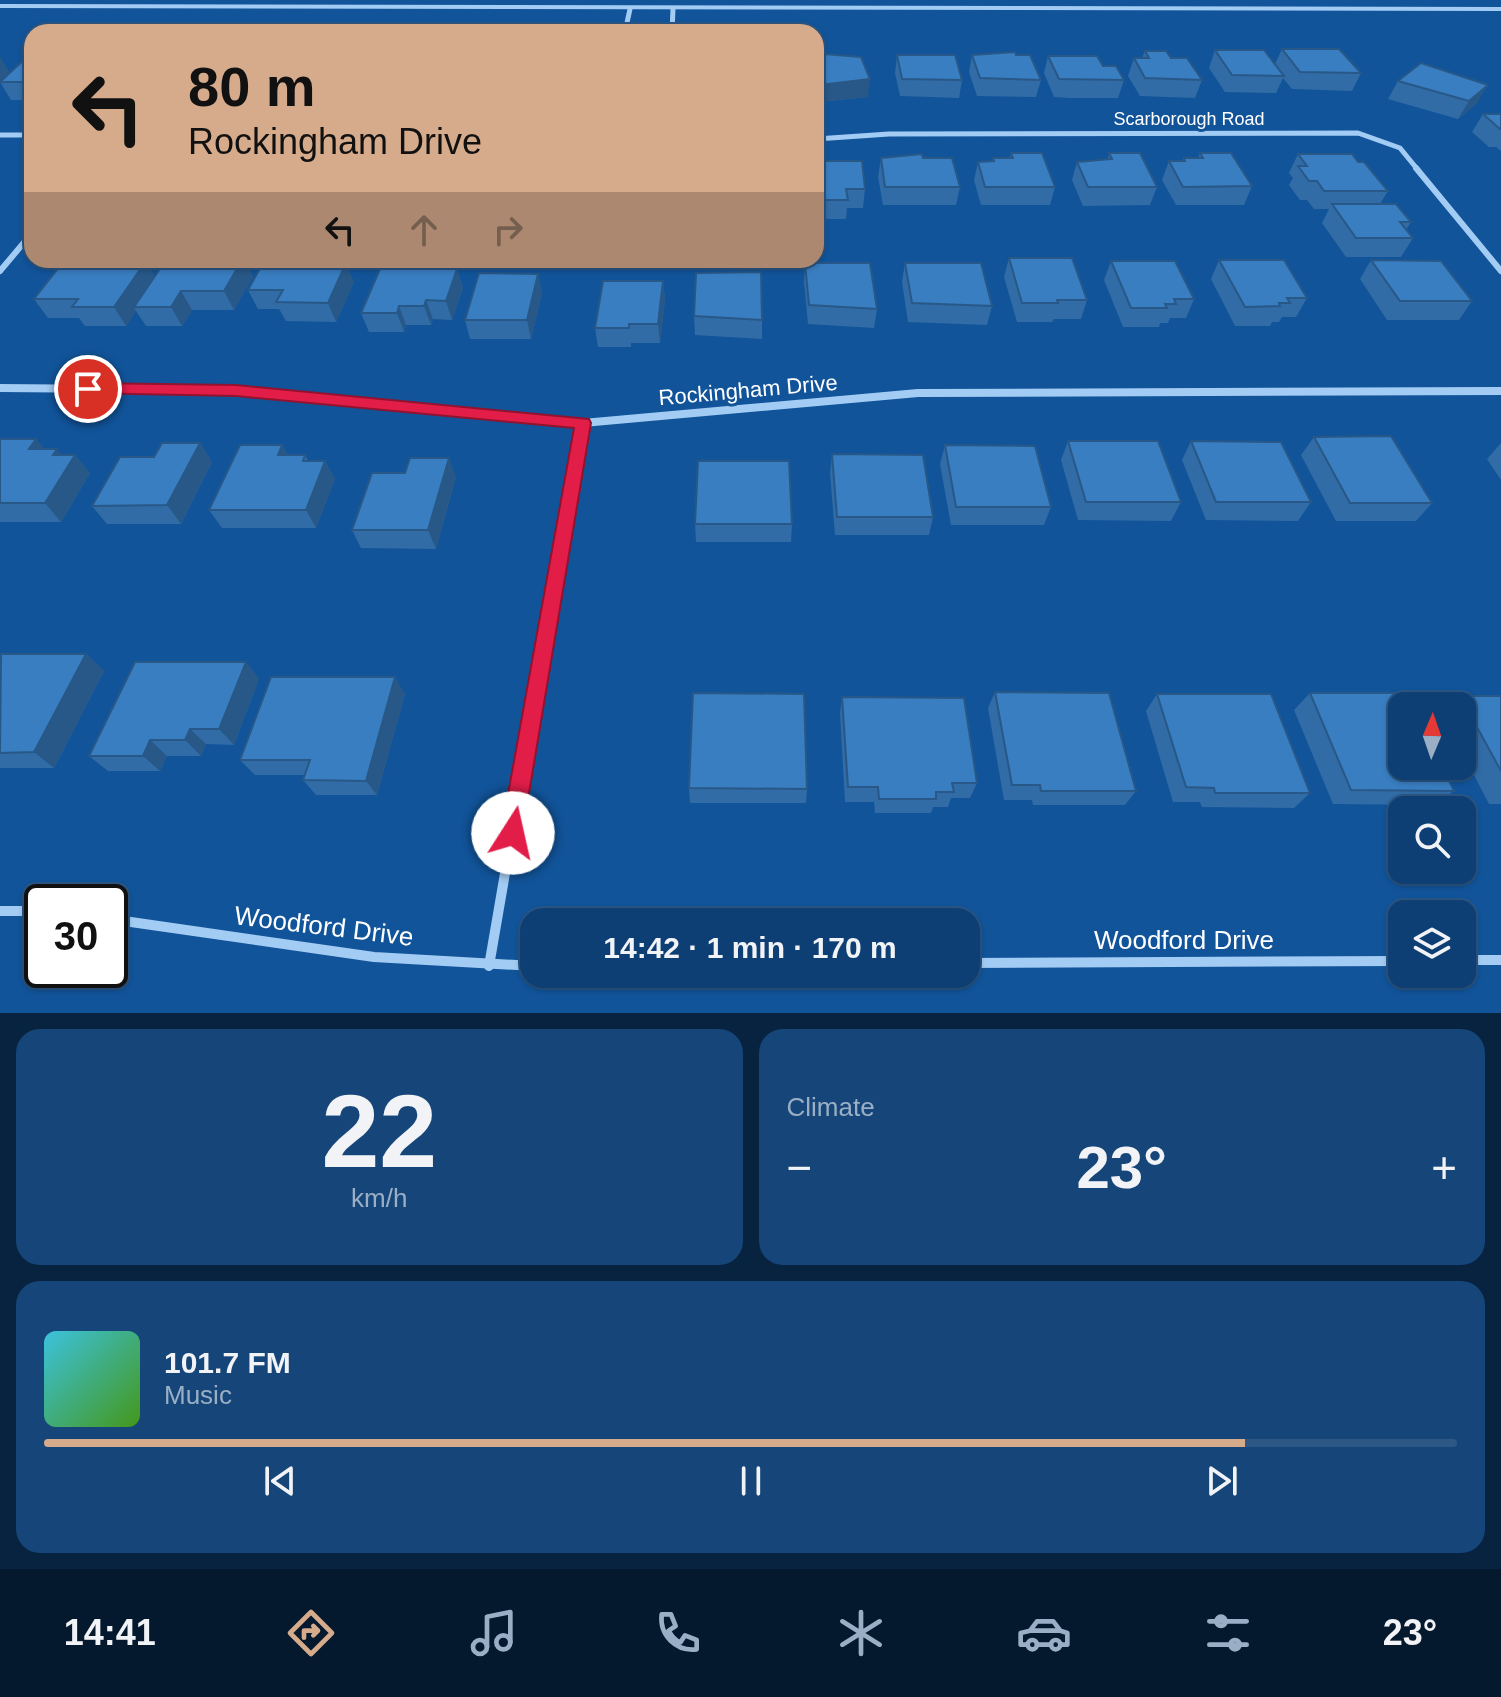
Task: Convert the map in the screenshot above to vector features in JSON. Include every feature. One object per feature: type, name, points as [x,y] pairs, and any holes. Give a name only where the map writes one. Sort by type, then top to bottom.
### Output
[{"type":"street","points":[[0,6],[1501,9]]},
{"type":"street","points":[[627,24],[630,9]]},
{"type":"street","points":[[672,24],[673,9]]},
{"type":"street","name":"Scarborough Road","points":[[824,138],[889,134],[1358,133],[1400,148],[1501,271]]},
{"type":"street","points":[[0,135],[24,135]]},
{"type":"street","points":[[0,271],[24,242]]},
{"type":"street","name":"Rockingham Drive","points":[[0,388],[236,390],[583,423],[918,393],[1501,391]]},
{"type":"street","points":[[489,966],[583,423]]},
{"type":"street","points":[[0,911],[24,911]]},
{"type":"street","name":"Woodford Drive","points":[[128,922],[358,955],[520,966]]},
{"type":"street","points":[[1476,960],[1501,960]]},
{"type":"street","name":"Woodford Drive","points":[[980,963],[1388,961]]},
{"type":"building","points":[[1282,49],[1339,49],[1361,73],[1300,72]]},
{"type":"building","points":[[1215,50],[1264,50],[1284,76],[1232,75]]},
{"type":"building","points":[[1145,51],[1166,51],[1171,58],[1187,58],[1202,80],[1145,78],[1134,58],[1149,58]]},
{"type":"building","points":[[1015,52],[1016,55],[1030,55],[1041,80],[980,78],[972,55]]},
{"type":"building","points":[[824,54],[861,57],[870,79],[824,85]]},
{"type":"building","points":[[897,55],[955,55],[962,80],[902,79]]},
{"type":"building","points":[[1048,56],[1097,56],[1103,66],[1116,66],[1124,80],[1059,79]]},
{"type":"building","points":[[24,60],[24,82],[0,82]]},
{"type":"building","points":[[1421,63],[1488,85],[1469,101],[1398,81]]},
{"type":"building","points":[[1483,114],[1501,114],[1501,129],[1500,129]]},
{"type":"building","points":[[1011,153],[1042,153],[1055,187],[985,187],[978,162],[1013,158]]},
{"type":"building","points":[[1109,153],[1140,153],[1157,187],[1088,187],[1077,162],[1112,159]]},
{"type":"building","points":[[1200,153],[1231,153],[1252,186],[1183,187],[1169,161],[1203,158]]},
{"type":"building","points":[[922,154],[923,158],[952,158],[960,187],[885,187],[881,158]]},
{"type":"building","points":[[1298,154],[1352,154],[1358,162],[1364,162],[1388,191],[1324,191],[1317,181],[1309,181],[1298,166],[1307,166]]},
{"type":"building","points":[[824,161],[862,161],[865,189],[846,189],[848,200],[824,200]]},
{"type":"building","points":[[1332,204],[1396,204],[1411,222],[1400,222],[1413,238],[1356,238]]},
{"type":"building","points":[[1009,258],[1072,258],[1087,300],[1022,303]]},
{"type":"building","points":[[1219,260],[1284,260],[1307,298],[1287,298],[1290,303],[1279,303],[1280,306],[1245,307]]},
{"type":"building","points":[[1371,260],[1441,261],[1472,301],[1400,301]]},
{"type":"building","points":[[1111,261],[1175,261],[1194,299],[1174,299],[1176,304],[1165,304],[1167,308],[1131,308]]},
{"type":"building","points":[[824,263],[870,263],[877,309],[809,305],[805,268],[824,268]]},
{"type":"building","points":[[905,263],[981,263],[992,306],[912,303]]},
{"type":"building","points":[[58,268],[141,268],[114,307],[72,307],[78,299],[34,299]]},
{"type":"building","points":[[161,268],[237,268],[224,291],[181,291],[171,307],[134,307]]},
{"type":"building","points":[[260,268],[344,268],[328,303],[276,302],[283,290],[248,290]]},
{"type":"building","points":[[380,269],[457,269],[446,301],[426,300],[424,306],[399,306],[397,313],[361,313]]},
{"type":"building","points":[[761,272],[762,320],[694,316],[696,273]]},
{"type":"building","points":[[479,273],[538,274],[527,320],[465,320]]},
{"type":"building","points":[[603,281],[663,281],[658,324],[595,328]]},
{"type":"building","points":[[1391,436],[1432,503],[1350,503],[1314,437]]},
{"type":"building","points":[[0,439],[36,439],[29,449],[57,449],[53,455],[75,455],[45,503],[0,503]]},
{"type":"building","points":[[1068,441],[1158,441],[1181,502],[1086,502]]},
{"type":"building","points":[[1191,441],[1281,442],[1311,502],[1216,502]]},
{"type":"building","points":[[162,443],[200,443],[167,505],[92,506],[120,457],[154,457]]},
{"type":"building","points":[[240,445],[282,445],[278,455],[305,455],[303,461],[325,461],[306,510],[209,510]]},
{"type":"building","points":[[945,445],[1035,446],[1051,507],[956,507]]},
{"type":"building","points":[[832,454],[923,455],[933,517],[837,517]]},
{"type":"building","points":[[410,458],[449,458],[428,530],[352,530],[372,473],[405,473]]},
{"type":"building","points":[[698,461],[789,461],[792,524],[695,524]]},
{"type":"building","points":[[1,654],[86,654],[34,752],[0,753]]},
{"type":"building","points":[[135,662],[246,662],[219,729],[190,729],[185,740],[150,740],[143,756],[89,756]]},
{"type":"building","points":[[271,677],[395,677],[366,781],[303,780],[310,760],[240,760]]},
{"type":"building","points":[[995,692],[1109,693],[1136,791],[1041,791],[1040,785],[1012,785]]},
{"type":"building","points":[[693,693],[804,694],[807,789],[689,788]]},
{"type":"building","points":[[1310,693],[1388,693],[1388,780],[1449,780],[1454,791],[1351,790]]},
{"type":"building","points":[[1157,694],[1271,694],[1310,793],[1215,793],[1214,788],[1186,787]]},
{"type":"building","points":[[1476,696],[1501,696],[1501,771],[1476,725]]},
{"type":"building","points":[[842,697],[964,698],[977,783],[952,783],[954,792],[936,792],[936,799],[879,799],[878,787],[848,787]]},
{"type":"route","points":[[88,389],[236,390],[583,423],[513,833]]}]
